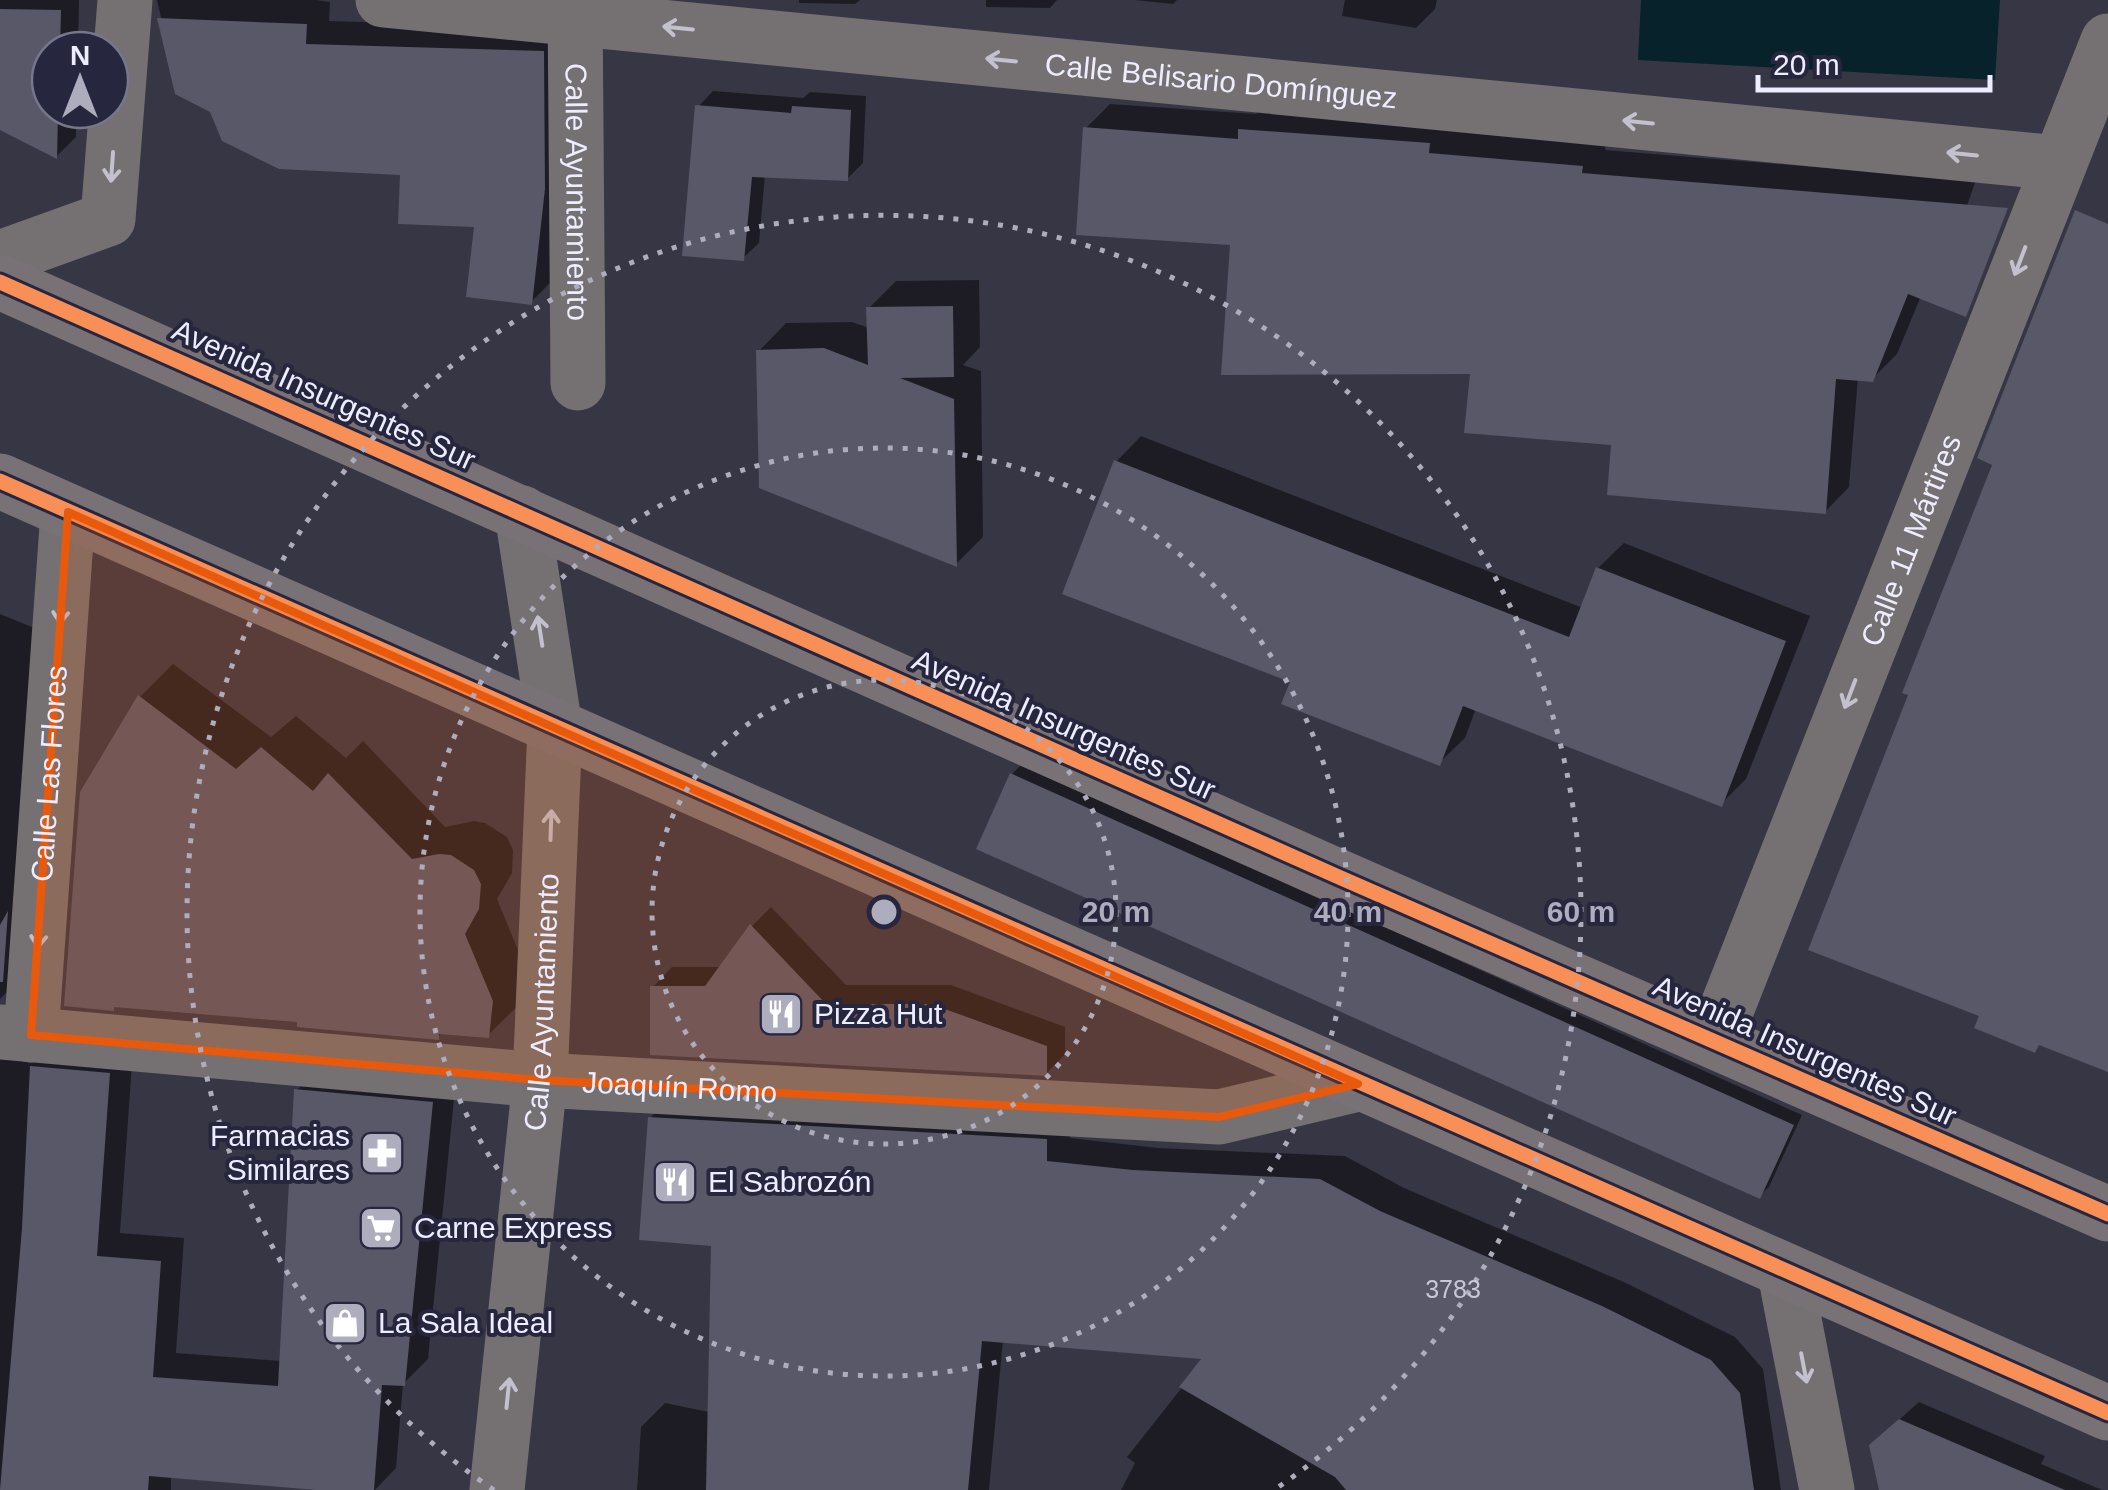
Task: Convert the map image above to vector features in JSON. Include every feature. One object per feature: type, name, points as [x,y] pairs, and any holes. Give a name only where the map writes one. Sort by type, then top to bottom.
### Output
[{"type":"main road","name":"Avenida Insurgentes Sur","points":[[0,282],[2108,1214]]},
{"type":"main road","points":[[0,481],[2108,1413]]},
{"type":"street","points":[[0,258],[108,218],[125,0]]},
{"type":"street","name":"Calle Belisario Domínguez","points":[[383,0],[574,9],[2058,163]]},
{"type":"street","name":"Calle Ayuntamiento","points":[[574,9],[578,383]]},
{"type":"street","name":"Calle 11 Mártires","points":[[1714,1041],[2108,41]]},
{"type":"street","name":"Calle Las Flores","points":[[16,1034],[68,512]]},
{"type":"street","name":"Calle Ayuntamiento","points":[[497,1490],[540,1080],[555,728],[522,513]]},
{"type":"street","name":"Joaquín Romo","points":[[16,1034],[540,1080],[1219,1117],[1358,1084]]},
{"type":"street","points":[[1785,1272],[1827,1490]]},
{"type":"highlighted area","points":[[68,512],[1358,1084],[1219,1117],[540,1080],[31,1035]]},
{"type":"water","points":[[1641,0],[2000,0],[1995,80],[1638,60]]},
{"type":"building","points":[[0,9],[61,10],[60,30],[30,30],[30,130],[58,130],[57,159],[0,130]]},
{"type":"building","points":[[157,18],[307,24],[306,44],[544,51],[545,189],[532,305],[466,297],[474,227],[398,224],[400,175],[279,169],[222,141],[210,112],[175,94]]},
{"type":"building","points":[[695,105],[791,113],[792,106],[851,110],[848,181],[752,177],[744,261],[682,256]]},
{"type":"building","points":[[1083,127],[1238,139],[1238,129],[1430,143],[1429,153],[1583,166],[1582,173],[2008,208],[1966,317],[1908,294],[1873,382],[1836,379],[1826,514],[1607,495],[1611,445],[1464,433],[1470,374],[1221,375],[1230,245],[1076,235]]},
{"type":"building","points":[[2075,210],[2108,224],[2108,1072],[2039,1045],[2035,1053],[1974,1028],[1979,1016],[1808,950],[1908,695],[1902,693],[1992,465],[1977,458]]},
{"type":"building","points":[[953,306],[954,377],[900,378],[954,399],[957,567],[759,488],[756,350],[824,348],[868,365],[866,307]]},
{"type":"building","points":[[1114,460],[1569,637],[1596,567],[1786,641],[1722,807],[1463,706],[1440,766],[1281,704],[1290,682],[1062,594]]},
{"type":"building","points":[[138,695],[236,769],[261,747],[313,791],[328,773],[412,859],[451,855],[474,870],[481,884],[479,909],[465,934],[493,1001],[489,1038],[439,1034],[439,1040],[297,1027],[297,1022],[64,1006],[80,792]]},
{"type":"building","points":[[1010,773],[1794,1125],[1760,1199],[976,849]]},
{"type":"building","points":[[8,911],[3,982],[0,982],[0,925]]},
{"type":"building","points":[[750,924],[826,1004],[931,1004],[1047,1046],[1047,1076],[650,1055],[650,986],[705,986]]},
{"type":"building","points":[[30,1066],[110,1073],[97,1256],[161,1261],[153,1377],[278,1386],[294,1089],[433,1102],[405,1386],[382,1385],[374,1490],[316,1490],[149,1476],[148,1490],[0,1490],[22,1228]]},
{"type":"building","points":[[648,1117],[1047,1139],[1047,1161],[1133,1170],[1320,1179],[1380,1211],[1602,1306],[1711,1360],[1740,1393],[1754,1490],[1346,1490],[1335,1477],[1179,1387],[1201,1359],[982,1341],[968,1490],[706,1490],[711,1246],[639,1240]]},
{"type":"building","points":[[1899,1419],[2065,1490],[1879,1490],[1869,1445]]},
{"type":"cycle path","points":[[0,282],[2108,1214]]},
{"type":"cycle path","points":[[0,481],[2108,1413]]},
{"type":"place","name":"Pizza Hut","points":[[781,1014]]},
{"type":"place","name":"Farmacias Similares","points":[[382,1153]]},
{"type":"place","name":"El Sabrozón","points":[[675,1182]]},
{"type":"place","name":"Carne Express","points":[[381,1228]]},
{"type":"place","name":"La Sala Ideal","points":[[345,1323]]}]
